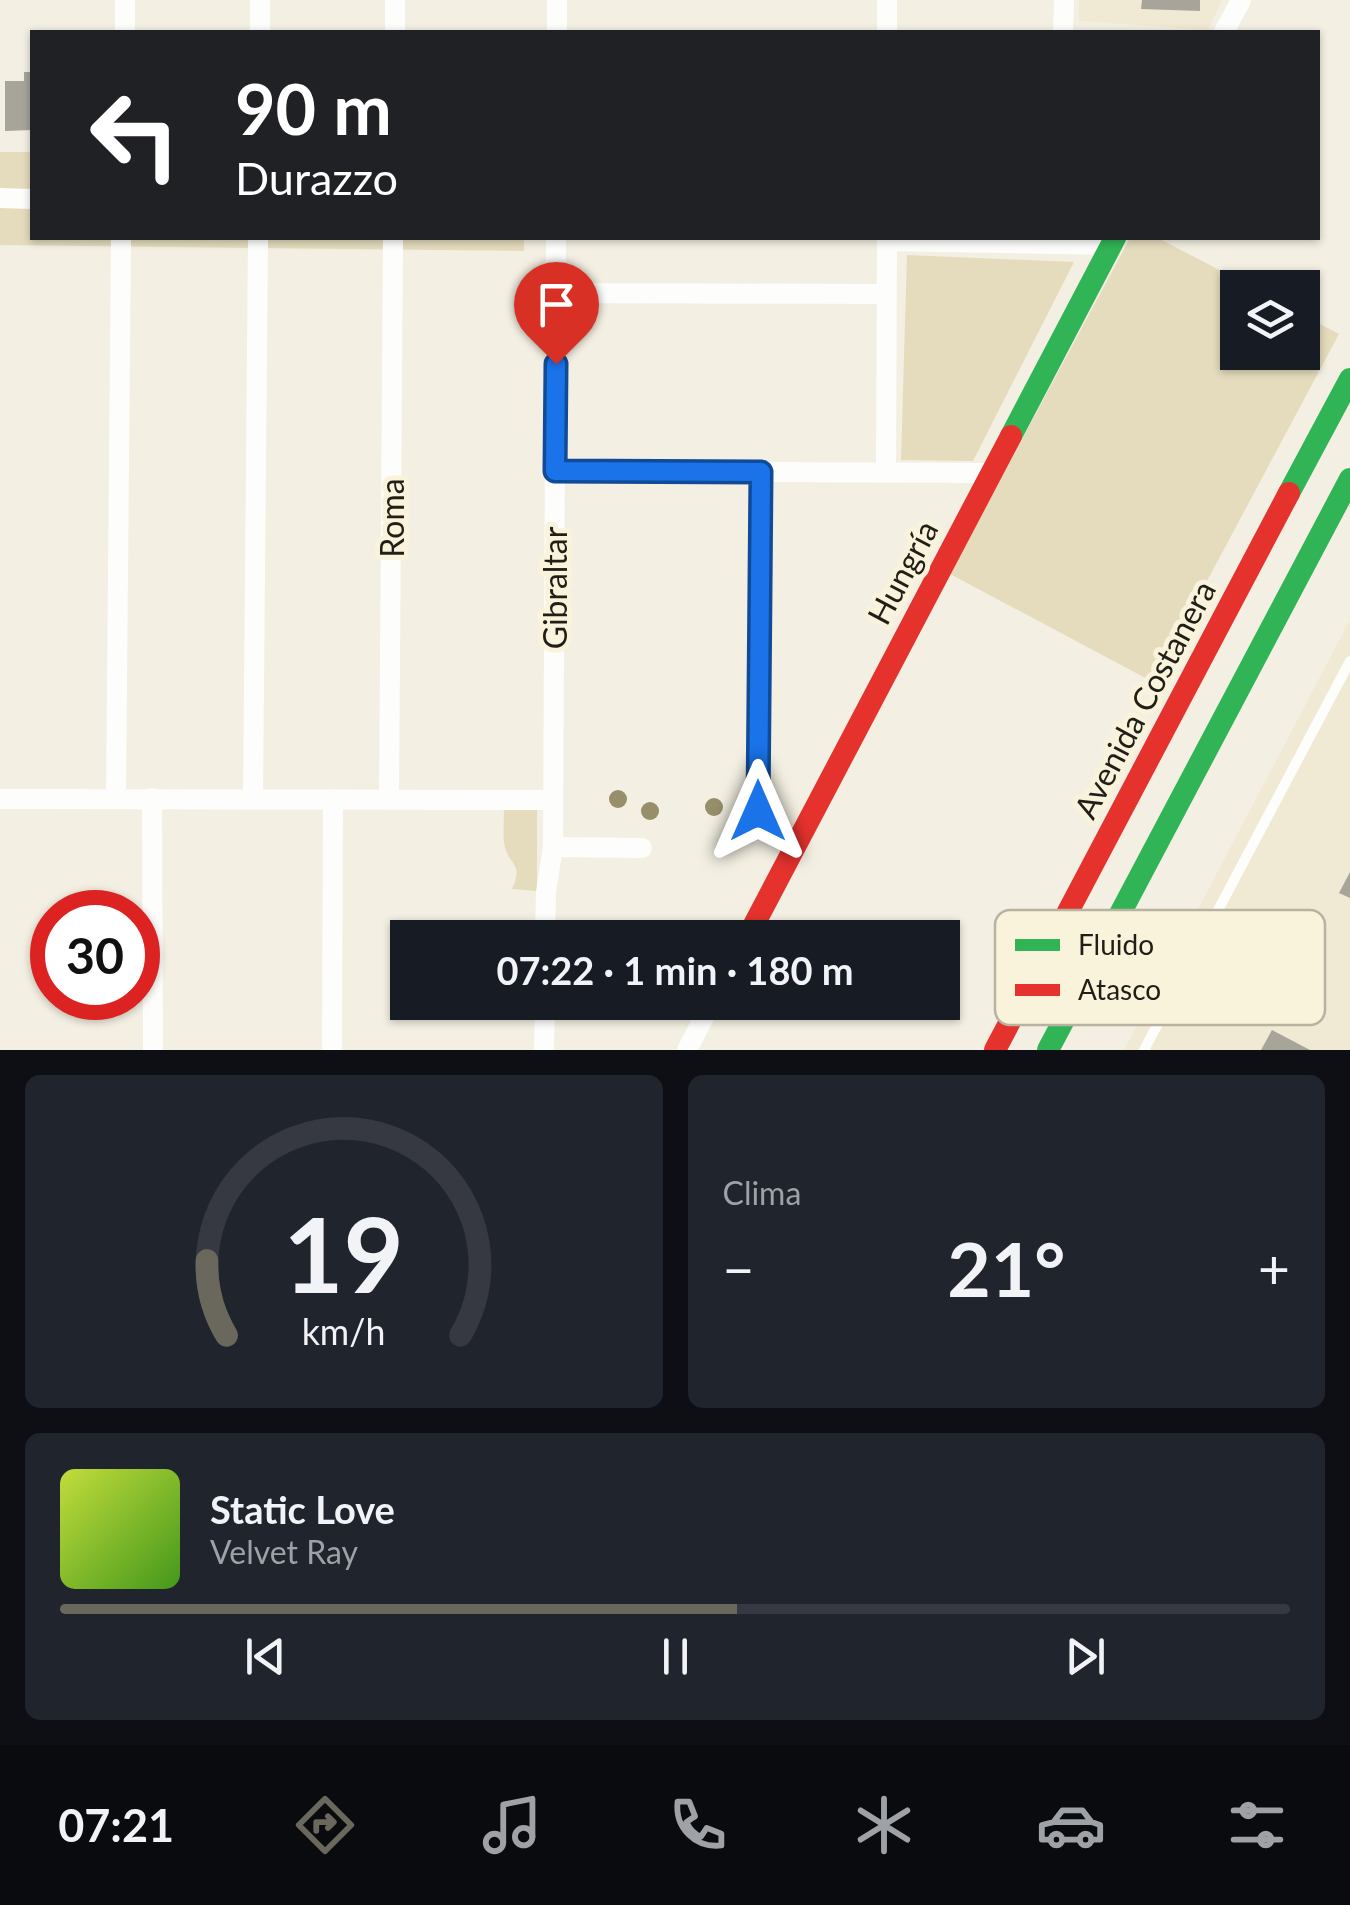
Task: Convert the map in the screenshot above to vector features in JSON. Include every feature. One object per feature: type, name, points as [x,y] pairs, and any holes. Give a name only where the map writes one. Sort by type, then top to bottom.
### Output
[{"type":"main road","name":"Hungría","points":[[755,920],[1113,241]]},
{"type":"main road","name":"Avenida Costanera","points":[[1069,910],[1350,379]]},
{"type":"main road","points":[[1122,910],[1350,479]]},
{"type":"main road","name":"Avenida Costanera","points":[[995,1050],[1008,1025]]},
{"type":"main road","points":[[1048,1050],[1061,1025]]},
{"type":"street","points":[[125,0],[125,30]]},
{"type":"street","points":[[260,0],[260,30]]},
{"type":"street","points":[[395,0],[395,30]]},
{"type":"street","points":[[557,30],[558,0]]},
{"type":"street","points":[[886,30],[887,0]]},
{"type":"street","points":[[1063,30],[1064,0]]},
{"type":"street","points":[[1225,30],[1241,0]]},
{"type":"street","points":[[0,198],[30,199]]},
{"type":"street","points":[[116,798],[121,240]]},
{"type":"street","points":[[253,798],[258,240]]},
{"type":"street","name":"Roma","points":[[389,799],[393,240]]},
{"type":"street","name":"Gibraltar","points":[[546,920],[554,800],[556,240]]},
{"type":"street","points":[[886,472],[886,240],[1113,241]]},
{"type":"street","points":[[556,293],[886,294]]},
{"type":"street","points":[[555,471],[991,472]]},
{"type":"street","points":[[758,833],[761,472]]},
{"type":"street","points":[[152,798],[153,1050]]},
{"type":"street","points":[[0,799],[554,800]]},
{"type":"street","points":[[332,1050],[333,799]]},
{"type":"street","points":[[553,847],[642,848]]},
{"type":"street","points":[[544,1050],[545,1020]]},
{"type":"street","points":[[688,1050],[703,1020]]},
{"type":"lane","points":[[1218,910],[1350,661]]},
{"type":"lane","points":[[1144,1050],[1157,1025]]},
{"type":"shaded area","points":[[1079,0],[1222,0],[1208,30],[1079,21]]},
{"type":"shaded area","points":[[0,152],[30,152],[30,240],[524,240],[524,251],[0,245]]},
{"type":"shaded area","points":[[1129,240],[1162,240],[1220,270],[1220,370],[1320,370],[1153,682],[950,574]]},
{"type":"shaded area","points":[[907,255],[1074,262],[973,461],[901,460]]},
{"type":"shaded area","points":[[1320,324],[1339,334],[1320,370]]},
{"type":"shaded area","points":[[1350,620],[1350,1050],[1124,1050],[1137,1025],[1325,1025],[1325,910],[1198,910]]},
{"type":"shaded area","points":[[504,808],[537,808],[537,891],[512,889],[517,873],[504,842]]},
{"type":"building","points":[[1142,0],[1200,0],[1200,11],[1141,9]]},
{"type":"building","points":[[24,72],[30,72],[30,130],[5,131],[5,81],[24,81]]},
{"type":"building","points":[[1350,872],[1350,898],[1339,893]]},
{"type":"building","points":[[1272,1030],[1310,1050],[1261,1050]]},
{"type":"traffic: fast","points":[[1011,436],[1114,240]]},
{"type":"traffic: fast","points":[[1289,493],[1350,379]]},
{"type":"traffic: fast","points":[[1122,910],[1350,479]]},
{"type":"traffic: fast","points":[[1048,1050],[1061,1025]]},
{"type":"traffic: jam","points":[[756,920],[1011,436]]},
{"type":"traffic: jam","points":[[1069,910],[1289,493]]},
{"type":"traffic: jam","points":[[995,1050],[1008,1025]]},
{"type":"route","points":[[556,364],[555,471],[761,472],[758,811]]}]
